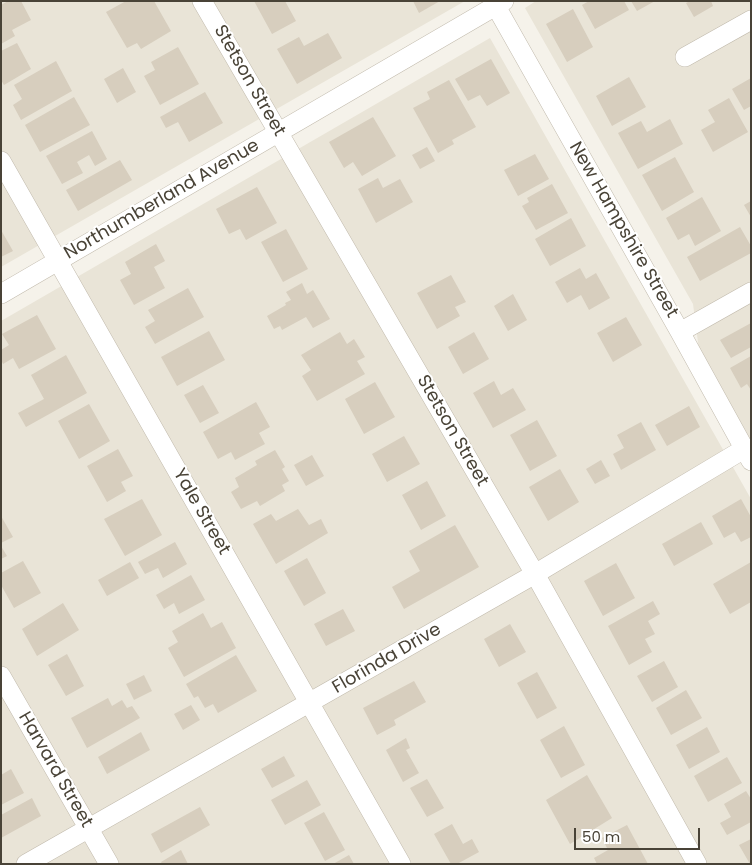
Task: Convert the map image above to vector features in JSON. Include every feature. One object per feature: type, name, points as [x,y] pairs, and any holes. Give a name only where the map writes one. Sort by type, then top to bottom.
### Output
[{"type":"street","name":"Stetson Street","points":[[202,1],[535,574],[697,864]]},
{"type":"street","name":"Northumberland Avenue","points":[[1,294],[497,3]]},
{"type":"street","name":"New Hampshire Street","points":[[497,3],[748,455]]},
{"type":"street","points":[[685,57],[751,20]]},
{"type":"street","name":"Yale Street","points":[[1,161],[401,864]]},
{"type":"street","points":[[680,332],[751,292]]},
{"type":"street","name":"Florinda Drive","points":[[26,864],[748,455]]},
{"type":"street","name":"Harvard Street","points":[[1,676],[109,864]]},
{"type":"shaded area","points":[[1,1],[465,1],[1,267]]},
{"type":"shaded area","points":[[536,1],[751,1],[751,442],[699,350],[693,304],[525,8]]},
{"type":"shaded area","points":[[490,38],[751,499],[751,864],[1,864],[1,321]]},
{"type":"building","points":[[8,1],[21,1],[31,20],[12,30],[15,36],[1,44],[1,5]]},
{"type":"building","points":[[126,1],[154,1],[171,31],[141,49],[137,43],[127,48],[106,12]]},
{"type":"building","points":[[254,1],[285,1],[296,21],[272,34]]},
{"type":"building","points":[[413,1],[440,1],[419,13]]},
{"type":"building","points":[[589,1],[624,1],[629,10],[595,29],[582,5]]},
{"type":"building","points":[[631,1],[655,1],[637,11]]},
{"type":"building","points":[[690,1],[711,1],[713,6],[694,17],[686,3]]},
{"type":"building","points":[[573,9],[593,47],[567,62],[546,24]]},
{"type":"building","points":[[328,33],[342,58],[297,84],[277,49],[299,37],[304,46]]},
{"type":"building","points":[[17,43],[31,69],[4,85],[1,80],[1,51]]},
{"type":"building","points":[[178,47],[199,84],[160,105],[144,76],[155,70],[151,62]]},
{"type":"building","points":[[491,59],[510,93],[487,106],[480,95],[468,101],[455,79]]},
{"type":"building","points":[[56,61],[72,91],[21,120],[13,105],[22,99],[14,85]]},
{"type":"building","points":[[123,68],[136,92],[117,103],[104,79]]},
{"type":"building","points":[[629,77],[646,107],[612,126],[596,96]]},
{"type":"building","points":[[751,78],[751,106],[744,110],[732,89]]},
{"type":"building","points":[[449,80],[476,127],[452,140],[454,144],[438,153],[413,108],[430,99],[427,92]]},
{"type":"building","points":[[205,92],[223,123],[189,142],[178,122],[166,128],[160,117]]},
{"type":"building","points":[[74,97],[90,125],[40,152],[25,125]]},
{"type":"building","points":[[729,98],[748,132],[713,152],[701,130],[715,122],[708,110]]},
{"type":"building","points":[[373,117],[396,156],[362,176],[353,162],[344,168],[329,142]]},
{"type":"building","points":[[670,119],[683,144],[638,169],[618,133],[641,121],[647,132]]},
{"type":"building","points":[[92,131],[107,159],[95,166],[89,155],[77,162],[83,173],[62,184],[46,156]]},
{"type":"building","points":[[427,147],[435,161],[420,169],[412,155]]},
{"type":"building","points":[[535,154],[549,179],[518,196],[504,170]]},
{"type":"building","points":[[675,157],[694,192],[662,211],[642,175]]},
{"type":"building","points":[[120,160],[132,180],[78,211],[66,190]]},
{"type":"building","points":[[378,178],[383,188],[400,179],[413,202],[376,223],[358,189]]},
{"type":"building","points":[[552,184],[568,213],[536,230],[522,206],[529,202],[527,198]]},
{"type":"building","points":[[257,187],[277,223],[246,240],[240,229],[229,234],[216,209]]},
{"type":"building","points":[[702,197],[721,231],[695,246],[689,234],[678,240],[666,218]]},
{"type":"building","points":[[751,201],[751,217],[744,205]]},
{"type":"building","points":[[571,218],[586,246],[550,266],[535,239]]},
{"type":"building","points":[[740,227],[751,246],[751,253],[700,281],[687,257]]},
{"type":"building","points":[[286,229],[308,269],[283,282],[261,242]]},
{"type":"building","points":[[1,230],[13,251],[1,257]]},
{"type":"building","points":[[156,244],[165,261],[154,267],[165,288],[134,305],[120,280],[131,274],[125,262]]},
{"type":"building","points":[[580,268],[586,279],[596,273],[610,298],[589,310],[581,295],[567,303],[555,282]]},
{"type":"building","points":[[451,275],[466,302],[455,307],[460,316],[437,329],[417,293]]},
{"type":"building","points":[[302,283],[307,294],[313,290],[330,319],[313,328],[306,317],[282,330],[280,326],[274,329],[267,316],[286,305],[285,303],[291,300],[286,292]]},
{"type":"building","points":[[188,288],[204,317],[155,344],[145,327],[155,321],[148,310]]},
{"type":"building","points":[[513,294],[527,320],[508,331],[494,306]]},
{"type":"building","points":[[37,315],[56,349],[19,369],[13,358],[3,364],[1,350],[9,345],[2,334]]},
{"type":"building","points":[[626,317],[642,345],[613,362],[597,333]]},
{"type":"building","points":[[751,323],[751,347],[731,358],[720,340]]},
{"type":"building","points":[[209,331],[225,360],[177,386],[161,357]]},
{"type":"building","points":[[340,332],[347,344],[354,339],[365,357],[357,361],[365,374],[317,401],[302,376],[311,370],[301,355]]},
{"type":"building","points":[[474,332],[489,359],[463,374],[448,347]]},
{"type":"building","points":[[66,355],[87,393],[26,427],[18,413],[44,399],[31,375]]},
{"type":"building","points":[[751,356],[751,390],[747,384],[741,388],[730,368]]},
{"type":"building","points":[[494,381],[501,395],[513,388],[526,410],[493,428],[473,393]]},
{"type":"building","points":[[375,382],[395,417],[364,434],[345,399]]},
{"type":"building","points":[[203,385],[219,413],[200,423],[184,395]]},
{"type":"building","points":[[256,402],[270,427],[259,433],[265,444],[235,460],[231,452],[218,459],[203,432]]},
{"type":"building","points":[[89,404],[110,441],[79,459],[58,421]]},
{"type":"building","points":[[689,406],[700,427],[667,446],[655,425]]},
{"type":"building","points":[[537,420],[557,456],[530,471],[510,435]]},
{"type":"building","points":[[641,422],[656,450],[621,470],[613,454],[624,448],[617,435]]},
{"type":"building","points":[[404,436],[420,464],[387,482],[372,454]]},
{"type":"building","points":[[118,449],[133,476],[121,482],[126,491],[107,502],[87,466]]},
{"type":"building","points":[[275,450],[285,467],[282,469],[289,481],[282,485],[285,491],[260,506],[257,501],[241,509],[231,492],[239,487],[235,478],[257,465],[255,461]]},
{"type":"building","points":[[312,455],[324,476],[306,486],[294,465]]},
{"type":"building","points":[[601,460],[610,476],[595,484],[586,469]]},
{"type":"building","points":[[560,469],[579,502],[548,521],[529,487]]},
{"type":"building","points":[[427,481],[446,516],[421,530],[402,495]]},
{"type":"building","points":[[142,499],[162,535],[125,556],[104,519]]},
{"type":"building","points":[[741,499],[751,517],[751,537],[741,542],[735,532],[724,538],[712,516]]},
{"type":"building","points":[[298,509],[309,525],[321,519],[328,533],[276,564],[253,524],[271,514],[276,521]]},
{"type":"building","points":[[1,516],[13,537],[1,543]]},
{"type":"building","points":[[701,522],[713,544],[674,566],[662,544]]},
{"type":"building","points":[[455,525],[479,567],[404,609],[392,587],[420,571],[409,551]]},
{"type":"building","points":[[175,542],[187,564],[163,578],[158,568],[145,574],[138,562]]},
{"type":"building","points":[[1,546],[7,556],[1,559]]},
{"type":"building","points":[[307,558],[326,593],[304,606],[284,571]]},
{"type":"building","points":[[23,561],[41,593],[14,608],[1,585],[1,573]]},
{"type":"building","points":[[130,562],[139,578],[107,596],[98,580]]},
{"type":"building","points":[[751,562],[751,602],[730,614],[713,584]]},
{"type":"building","points":[[616,563],[635,598],[603,616],[584,581]]},
{"type":"building","points":[[191,575],[205,600],[179,614],[174,603],[164,609],[156,595]]},
{"type":"building","points":[[653,601],[660,614],[648,621],[655,634],[645,639],[652,652],[629,665],[608,626]]},
{"type":"building","points":[[63,603],[79,630],[37,656],[22,629]]},
{"type":"building","points":[[343,609],[355,631],[326,646],[314,624]]},
{"type":"building","points":[[203,613],[211,628],[222,622],[236,648],[184,677],[168,648],[178,642],[172,631]]},
{"type":"building","points":[[510,624],[526,652],[499,667],[484,639]]},
{"type":"building","points":[[67,654],[84,686],[66,696],[48,665]]},
{"type":"building","points":[[236,655],[257,691],[218,713],[213,704],[205,708],[198,696],[194,698],[186,684]]},
{"type":"building","points":[[664,661],[678,687],[652,702],[637,676]]},
{"type":"building","points":[[537,672],[557,708],[537,719],[517,683]]},
{"type":"building","points":[[144,675],[152,691],[134,700],[126,684]]},
{"type":"building","points":[[414,681],[426,702],[394,720],[396,725],[377,735],[363,708]]},
{"type":"building","points":[[686,690],[702,718],[671,735],[656,708]]},
{"type":"building","points":[[108,698],[112,706],[122,700],[127,708],[132,706],[140,718],[87,748],[71,718]]},
{"type":"building","points":[[191,705],[200,720],[183,730],[174,714]]},
{"type":"building","points":[[564,726],[585,765],[561,778],[540,740]]},
{"type":"building","points":[[707,727],[720,752],[689,769],[676,745]]},
{"type":"building","points":[[141,732],[150,750],[107,774],[98,757]]},
{"type":"building","points":[[406,738],[410,748],[406,750],[419,773],[403,782],[386,750]]},
{"type":"building","points":[[284,756],[295,776],[272,788],[261,769]]},
{"type":"building","points":[[727,757],[742,783],[708,802],[694,776]]},
{"type":"building","points":[[11,769],[24,793],[1,805],[1,775]]},
{"type":"building","points":[[587,775],[612,818],[570,844],[546,800]]},
{"type":"building","points":[[427,779],[444,808],[427,817],[410,788]]},
{"type":"building","points":[[307,780],[321,805],[285,825],[271,800]]},
{"type":"building","points":[[746,791],[751,799],[751,822],[727,835],[720,823],[731,817],[724,804]]},
{"type":"building","points":[[32,798],[41,816],[1,838],[1,815]]},
{"type":"building","points":[[200,807],[210,825],[161,853],[151,834]]},
{"type":"building","points":[[324,812],[345,850],[325,861],[304,823]]},
{"type":"building","points":[[452,824],[463,844],[472,839],[479,852],[457,864],[451,864],[434,834]]},
{"type":"building","points":[[627,825],[648,864],[597,864],[594,858],[608,850],[602,838]]},
{"type":"building","points":[[751,839],[751,864],[750,864],[739,845]]},
{"type":"building","points":[[181,850],[188,864],[162,864],[161,862]]},
{"type":"building","points":[[349,855],[354,864],[333,864]]}]
